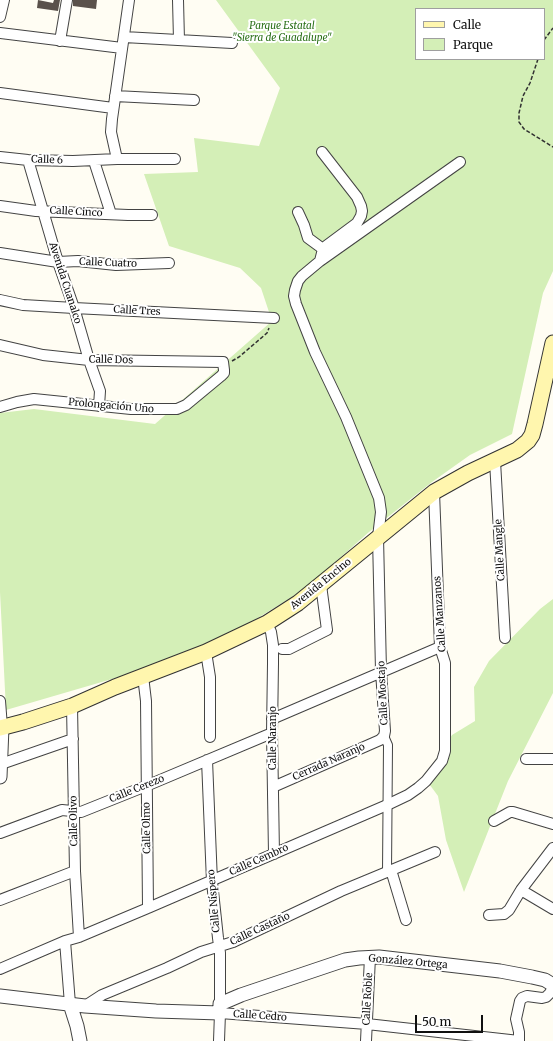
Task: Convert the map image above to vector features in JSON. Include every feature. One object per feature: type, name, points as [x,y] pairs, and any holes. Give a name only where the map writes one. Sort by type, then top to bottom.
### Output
[{"type":"main road","name":"Avenida Encino","points":[[1,728],[72,706],[115,687],[206,652],[267,623],[294,606],[322,585],[434,492],[468,473],[495,461],[528,442],[532,435],[550,376],[553,343]]},
{"type":"street","points":[[0,17],[4,0]]},
{"type":"street","points":[[60,41],[67,0]]},
{"type":"street","points":[[117,159],[111,132],[113,108],[129,0]]},
{"type":"street","points":[[178,0],[179,40]]},
{"type":"street","points":[[0,33],[122,48]]},
{"type":"street","points":[[124,37],[232,43]]},
{"type":"street","points":[[0,93],[113,108]]},
{"type":"street","points":[[115,96],[194,100]]},
{"type":"street","points":[[320,261],[323,250],[357,224],[362,211],[362,206],[357,197],[322,152]]},
{"type":"street","name":"Calle 6","points":[[0,157],[28,160],[94,161],[117,159],[175,159]]},
{"type":"street","name":"Avenida Cuanalco","points":[[28,160],[58,262],[100,391],[99,406]]},
{"type":"street","points":[[94,161],[111,214]]},
{"type":"street","name":"Calle Mostajo","points":[[389,871],[387,805],[388,746],[384,736],[385,731],[381,671],[378,537],[381,512],[379,498],[376,487],[346,417],[314,352],[294,296],[298,281],[307,271],[460,162]]},
{"type":"street","name":"Calle Cinco","points":[[0,206],[26,210],[152,215]]},
{"type":"street","points":[[298,212],[308,238],[323,250]]},
{"type":"street","name":"Calle Cuatro","points":[[0,253],[58,262],[78,261],[116,265],[169,263]]},
{"type":"street","name":"Calle Tres","points":[[0,300],[23,305],[274,318]]},
{"type":"street","name":"Calle Dos","points":[[0,345],[43,355],[89,360],[223,362]]},
{"type":"street","name":"Prolongación Uno","points":[[0,407],[34,399],[131,410],[168,410],[182,408],[223,374],[223,362]]},
{"type":"street","name":"Calle Mangle","points":[[495,461],[505,638]]},
{"type":"street","name":"Calle Manzanos","points":[[426,781],[434,772],[444,756],[445,751],[445,663],[440,647],[434,492]]},
{"type":"street","points":[[282,649],[289,649],[327,630],[322,585]]},
{"type":"street","name":"Calle Naranjo","points":[[267,623],[271,632],[273,645],[272,733],[274,854]]},
{"type":"street","points":[[272,718],[440,647]]},
{"type":"street","points":[[206,652],[210,677],[210,737]]},
{"type":"street","name":"Calle Olmo","points":[[143,676],[146,701],[148,908]]},
{"type":"street","points":[[0,701],[0,770],[73,739]]},
{"type":"street","name":"Calle Olivo","points":[[72,706],[73,812],[79,937]]},
{"type":"street","name":"Calle Cerezo","points":[[0,833],[62,810],[81,812],[272,733]]},
{"type":"street","name":"Cerrada Naranjo","points":[[273,787],[380,740],[384,736]]},
{"type":"street","points":[[526,758],[553,759]]},
{"type":"street","name":"Calle Níspero","points":[[207,760],[212,882],[221,961],[219,1041]]},
{"type":"street","name":"Calle Cembro","points":[[0,969],[65,941],[79,937],[212,882],[387,805],[408,795],[426,781]]},
{"type":"street","points":[[494,821],[510,812],[514,812],[553,824]]},
{"type":"street","points":[[489,915],[507,912],[521,890],[553,848]]},
{"type":"street","name":"Calle Castaño","points":[[85,1006],[102,995],[201,952],[233,942],[341,890],[435,852]]},
{"type":"street","points":[[0,900],[75,871]]},
{"type":"street","points":[[389,871],[406,920]]},
{"type":"street","points":[[521,890],[553,909]]},
{"type":"street","points":[[65,941],[70,1004],[80,1041]]},
{"type":"street","name":"González Ortega","points":[[220,1008],[242,995],[345,960],[370,957],[500,971],[545,980],[553,986]]},
{"type":"street","name":"Calle Roble","points":[[366,1041],[370,957]]},
{"type":"street","points":[[519,1041],[519,1032],[516,1019],[520,1000],[527,996],[542,998],[546,997],[550,993],[553,986]]},
{"type":"street","name":"Calle Cedro","points":[[0,996],[85,1006],[156,1011],[220,1008],[519,1041]]},
{"type":"path","points":[[545,39],[553,28]]},
{"type":"path","points":[[538,60],[530,83],[523,96],[519,113],[519,122],[524,129],[553,148]]},
{"type":"path","points":[[223,362],[236,359],[267,333],[274,318]]},
{"type":"green space","name":"Parque Estatal \"Sierra de Guadalupe\"","points":[[216,0],[553,0],[553,271],[543,293],[512,434],[470,455],[432,482],[369,532],[305,589],[201,653],[6,710],[0,592],[0,413],[34,409],[155,424],[272,321],[261,288],[240,268],[169,246],[144,174],[198,172],[194,138],[259,146],[280,88]]},
{"type":"green space","points":[[553,599],[553,693],[508,781],[464,892],[446,840],[438,796],[424,777],[452,735],[475,721],[474,687],[489,661],[540,609]]},
{"type":"building","points":[[38,0],[53,3],[54,0],[60,0],[58,11],[37,8]]},
{"type":"building","points":[[73,0],[97,0],[96,9],[73,6]]}]
